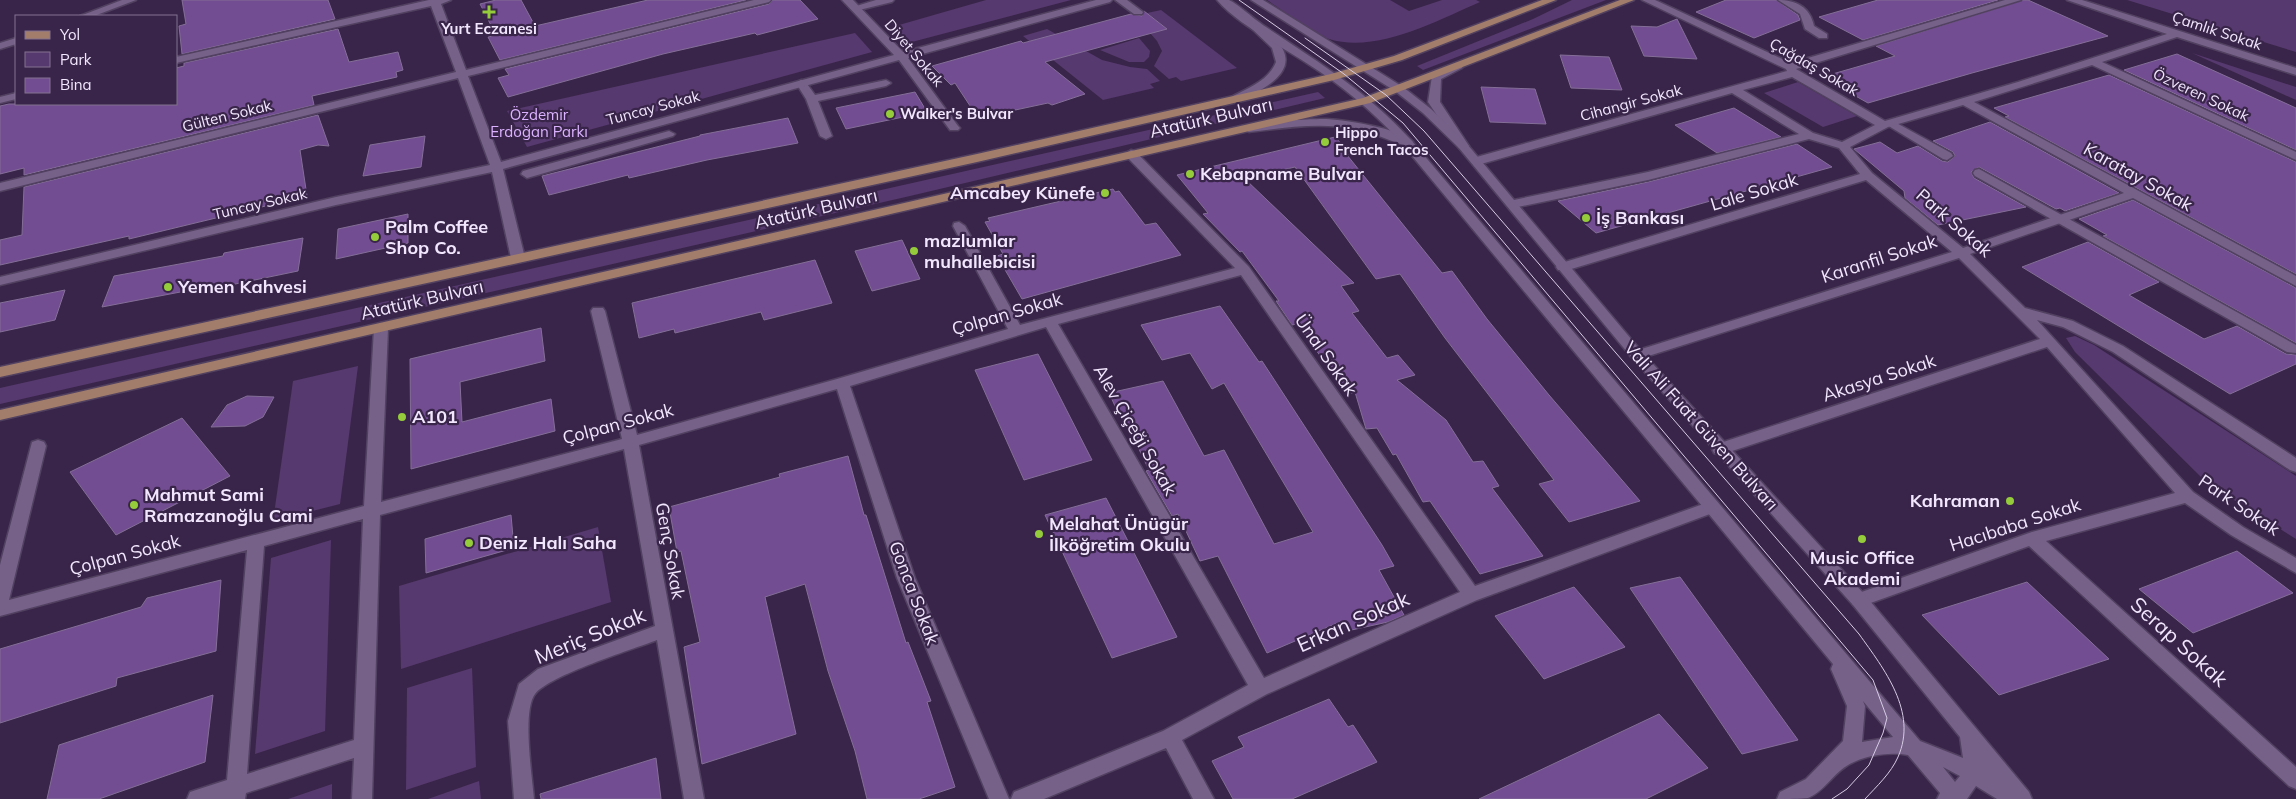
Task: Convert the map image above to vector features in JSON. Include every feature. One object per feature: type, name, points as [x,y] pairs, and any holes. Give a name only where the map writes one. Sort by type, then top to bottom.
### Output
[{"type":"main road","name":"Atatürk Bulvarı","points":[[0,372],[977,158],[1334,77],[1420,50],[1551,0]]},
{"type":"main road","name":"Atatürk Bulvarı","points":[[0,415],[1366,101],[1629,0]]},
{"type":"street","points":[[88,15],[131,0]]},
{"type":"street","name":"Gülten Sokak","points":[[0,187],[766,0]]},
{"type":"street","name":"Diyet Sokak","points":[[847,0],[900,56],[954,128]]},
{"type":"street","points":[[855,8],[889,0]]},
{"type":"street","name":"Tuncay Sokak","points":[[0,281],[336,201],[497,167],[1107,0]]},
{"type":"street","points":[[1120,0],[1138,12]]},
{"type":"street","points":[[1222,0],[1274,44],[1281,55],[1280,64],[1269,81],[1237,98]]},
{"type":"street","name":"Vali Ali Fuat Güven Bulvarı","points":[[1256,0],[1399,89],[1427,111],[1463,146],[1513,204],[1636,355],[1859,600],[2022,799]]},
{"type":"street","name":"Çağdaş Sokak","points":[[1647,0],[1791,70],[1947,156]]},
{"type":"street","points":[[1783,0],[1799,7],[1808,16],[1809,27],[1823,36]]},
{"type":"street","name":"Cihangir Sokak","points":[[1477,161],[1736,91],[1791,70],[2016,0]]},
{"type":"street","name":"Çamlık Sokak","points":[[2072,0],[2296,72]]},
{"type":"street","points":[[178,60],[438,1],[462,75],[497,167],[518,258]]},
{"type":"street","points":[[1245,19],[1334,77],[1366,101],[1407,142],[1953,798],[1966,785],[1973,773],[1974,755],[1967,732]]},
{"type":"street","points":[[1736,91],[1809,135],[1843,146],[1887,124],[2094,62],[2177,34]]},
{"type":"street","points":[[0,46],[15,41]]},
{"type":"street","points":[[1463,146],[1434,102],[1436,78],[1466,62]]},
{"type":"street","name":"Özveren Sokak","points":[[2094,62],[2296,156]]},
{"type":"street","points":[[801,83],[812,100],[826,136]]},
{"type":"street","points":[[812,100],[886,83]]},
{"type":"street","points":[[0,100],[15,96]]},
{"type":"street","name":"Karatay Sokak","points":[[1964,101],[2296,282]]},
{"type":"street","points":[[1235,130],[1335,122],[1361,126],[1407,142]]},
{"type":"street","points":[[627,131],[631,144]]},
{"type":"street","points":[[527,174],[669,134]]},
{"type":"street","points":[[1513,204],[1648,176],[1809,135]]},
{"type":"street","name":"Park Sokak","points":[[1843,146],[1868,176],[1961,253],[2050,342],[2187,496],[2237,531],[2296,566]]},
{"type":"street","name":"Ünal Sokak","points":[[1131,154],[1244,270],[1471,595]]},
{"type":"street","points":[[1980,173],[2292,349]]},
{"type":"street","name":"Lale Sokak","points":[[1563,267],[1868,176]]},
{"type":"street","name":"Karanfil Sokak","points":[[1636,355],[1961,253],[2132,194]]},
{"type":"street","points":[[959,226],[1016,331]]},
{"type":"street","name":"Çolpan Sokak","points":[[0,609],[631,442],[842,383],[1016,331],[1244,270]]},
{"type":"street","name":"Genç Sokak","points":[[598,311],[631,442],[694,799]]},
{"type":"street","points":[[2020,312],[2068,324],[2118,349],[2296,466]]},
{"type":"street","name":"Alev Çiçeği Sokak","points":[[1050,322],[1260,688]]},
{"type":"street","points":[[362,799],[372,511],[381,328]]},
{"type":"street","name":"Akasya Sokak","points":[[1720,449],[2050,342]]},
{"type":"street","name":"Gonca Sokak","points":[[842,383],[906,578],[999,799]]},
{"type":"street","points":[[0,600],[38,446]]},
{"type":"street","name":"Hacıbaba Sokak","points":[[1859,600],[2032,538],[2187,496]]},
{"type":"street","name":"Erkan Sokak","points":[[1021,799],[1170,737],[1260,688],[1471,595],[1712,507]]},
{"type":"street","name":"Serap Sokak","points":[[2032,538],[2296,780]]},
{"type":"street","points":[[235,792],[256,541]]},
{"type":"street","name":"Meriç Sokak","points":[[524,799],[518,721],[526,690],[546,674],[664,630]]},
{"type":"street","points":[[1787,799],[1813,786],[1852,745],[1856,706],[1834,654]]},
{"type":"street","points":[[1170,737],[1204,799]]},
{"type":"street","points":[[1834,763],[1852,754],[1889,745],[1913,748],[1948,760],[1973,773],[2014,799]]},
{"type":"street","points":[[197,799],[235,792],[364,746]]},
{"type":"green space","points":[[986,0],[1071,0],[908,43],[892,27]]},
{"type":"green space","points":[[1267,0],[1390,0],[1409,11],[1442,0],[1476,0],[1480,2],[1407,33],[1387,39],[1348,42],[1329,39],[1323,36]]},
{"type":"green space","points":[[1572,0],[1606,0],[1423,70],[1417,66],[1533,19]]},
{"type":"green space","points":[[2127,0],[2296,0],[2296,52]]},
{"type":"green space","points":[[1161,10],[1237,68],[1181,81],[1176,77],[1169,79],[1154,66],[1162,51],[1150,33],[1166,28],[1147,13]]},
{"type":"green space","points":[[1047,29],[1102,60],[1147,69],[1160,81],[1150,84],[1154,88],[1103,100],[1023,36]]},
{"type":"green space","name":"Özdemir Erdoğan Parkı","points":[[855,33],[872,52],[527,147],[507,111]]},
{"type":"green space","points":[[1139,38],[1150,51],[1149,57],[1144,62],[1129,62],[1100,50]]},
{"type":"green space","points":[[2192,53],[2296,87],[2296,100]]},
{"type":"green space","points":[[1798,82],[1857,116],[1823,127],[1764,93]]},
{"type":"green space","points":[[1318,92],[1325,98],[910,196],[0,404],[0,388]]},
{"type":"green space","points":[[2075,336],[2094,345],[2296,476],[2296,539],[2207,483],[2075,352],[2066,338]]},
{"type":"green space","points":[[358,366],[340,504],[273,521],[293,381]]},
{"type":"green space","points":[[598,527],[611,602],[401,669],[399,586]]},
{"type":"green space","points":[[331,540],[325,731],[255,754],[271,558]]},
{"type":"green space","points":[[472,668],[476,767],[406,790],[407,688]]},
{"type":"green space","points":[[479,781],[481,799],[428,799]]},
{"type":"green space","points":[[332,784],[332,799],[288,799]]},
{"type":"building","points":[[182,0],[328,0],[335,19],[182,54],[179,26],[186,24]]},
{"type":"building","points":[[496,0],[521,0],[535,26],[648,0],[746,0],[500,60],[488,37],[496,35],[480,4]]},
{"type":"building","points":[[773,0],[800,0],[818,19],[757,35],[755,33],[663,54],[508,97],[498,78],[509,75],[505,69],[769,4]]},
{"type":"building","points":[[1726,0],[1776,0],[1798,15],[1800,20],[1754,38],[1696,12]]},
{"type":"building","points":[[1878,0],[1998,0],[1863,40],[1819,17]]},
{"type":"building","points":[[2028,0],[2108,36],[1868,103],[1822,77],[1895,56],[1876,46]]},
{"type":"building","points":[[1144,11],[1167,29],[1045,62],[1085,94],[1052,105],[1048,103],[978,118],[955,83],[951,85],[932,66],[1021,41],[1023,43],[1131,14],[1142,16]]},
{"type":"building","points":[[1677,19],[1697,59],[1644,56],[1631,26],[1657,27]]},
{"type":"building","points":[[338,29],[349,62],[398,52],[403,70],[396,72],[397,77],[312,96],[314,105],[24,175],[24,168],[0,174],[0,106],[9,104],[178,105],[178,68],[184,66],[184,63]]},
{"type":"building","points":[[2177,54],[2296,108],[2296,150],[2124,70]]},
{"type":"building","points":[[1560,55],[1609,57],[1622,90],[1571,88]]},
{"type":"building","points":[[2109,75],[2296,162],[2296,274],[2005,117],[2009,116],[1994,108]]},
{"type":"building","points":[[1481,87],[1535,89],[1546,124],[1490,122]]},
{"type":"building","points":[[915,92],[927,112],[846,129],[836,108]]},
{"type":"building","points":[[1734,108],[1781,137],[1717,153],[1675,125]]},
{"type":"building","points":[[318,115],[329,146],[318,145],[300,150],[307,196],[129,239],[129,236],[0,265],[0,240],[22,235],[24,187]]},
{"type":"building","points":[[788,118],[798,143],[707,160],[629,178],[628,175],[549,195],[542,176],[700,135]]},
{"type":"building","points":[[1990,122],[2119,193],[2065,211],[2060,208],[2056,209],[1979,167],[1971,172],[1974,178],[2026,207],[1938,225],[1905,198],[1904,191],[1854,149],[1880,142],[1897,153],[1918,146],[1942,161],[1948,162],[1955,156],[1953,152],[1933,141]]},
{"type":"building","points":[[425,136],[421,167],[363,176],[370,145]]},
{"type":"building","points":[[1335,137],[1351,154],[1347,155],[1442,273],[1452,271],[1487,319],[1549,395],[1640,501],[1569,522],[1539,484],[1554,480],[1445,338],[1400,274],[1376,279],[1295,167],[1245,179],[1354,283],[1341,286],[1359,311],[1352,313],[1387,358],[1398,355],[1415,375],[1397,380],[1446,420],[1473,462],[1483,461],[1499,486],[1492,488],[1543,556],[1480,574],[1430,501],[1423,502],[1396,454],[1393,455],[1377,428],[1366,429],[1355,392],[1348,394],[1297,324],[1292,325],[1276,301],[1279,301],[1242,251],[1240,252],[1203,214],[1208,213],[1177,175]]},
{"type":"building","points":[[1797,144],[1832,167],[1596,233],[1558,201],[1648,182]]},
{"type":"building","points":[[1113,189],[1115,192],[1119,191],[1145,225],[1156,223],[1181,255],[1022,299],[997,256],[1003,254],[985,222],[990,221],[988,218]]},
{"type":"building","points":[[2133,200],[2296,288],[2296,343],[2103,236],[2107,235],[2079,219]]},
{"type":"building","points":[[408,214],[408,243],[336,259],[338,229]]},
{"type":"building","points":[[303,238],[298,271],[216,288],[217,285],[102,307],[114,276],[223,256],[224,253]]},
{"type":"building","points":[[902,240],[920,279],[872,291],[855,251]]},
{"type":"building","points":[[2088,242],[2159,282],[2129,295],[2204,339],[2237,326],[2286,354],[2296,355],[2296,364],[2230,394],[2022,267]]},
{"type":"building","points":[[815,260],[832,303],[764,320],[761,312],[675,333],[674,329],[639,338],[632,303]]},
{"type":"building","points":[[65,290],[55,320],[0,332],[0,303]]},
{"type":"building","points":[[1220,306],[1259,362],[1262,361],[1382,545],[1394,566],[1379,570],[1404,615],[1388,622],[1347,631],[1342,621],[1267,653],[1218,556],[1200,561],[1178,514],[1172,516],[1146,471],[1149,470],[1124,418],[1121,419],[1109,393],[1163,381],[1204,456],[1224,450],[1274,544],[1313,532],[1224,383],[1212,389],[1190,353],[1162,360],[1141,325]]},
{"type":"building","points":[[541,328],[545,361],[460,382],[462,422],[551,399],[555,431],[411,469],[410,359]]},
{"type":"building","points":[[1038,354],[1092,460],[1024,480],[975,370]]},
{"type":"building","points":[[247,396],[274,397],[263,417],[245,426],[211,427],[227,405]]},
{"type":"building","name":"Mahmut Sami Ramazanoğlu Cami","points":[[182,418],[230,476],[116,535],[70,472]]},
{"type":"building","points":[[848,456],[864,515],[866,515],[906,643],[908,642],[931,701],[927,702],[955,787],[919,799],[867,799],[855,751],[828,671],[805,584],[765,597],[796,734],[702,764],[684,647],[700,642],[681,551],[677,552],[669,507],[780,477],[779,474]]},
{"type":"building","points":[[1106,498],[1177,637],[1112,658],[1045,515]]},
{"type":"building","name":"Deniz Halı Saha","points":[[511,515],[514,548],[426,573],[425,539]]},
{"type":"building","points":[[2237,551],[2293,593],[2193,633],[2139,589]]},
{"type":"building","points":[[1680,577],[1798,740],[1742,754],[1630,588]]},
{"type":"building","points":[[221,580],[216,651],[117,678],[116,686],[0,723],[0,649],[141,607],[147,598]]},
{"type":"building","points":[[2027,582],[2109,659],[1999,695],[1922,615]]},
{"type":"building","points":[[1574,587],[1625,647],[1544,679],[1495,616]]},
{"type":"building","points":[[213,695],[205,762],[99,799],[47,799],[59,745]]},
{"type":"building","points":[[1329,699],[1348,727],[1353,725],[1377,762],[1292,799],[1233,799],[1212,761],[1244,747],[1238,737]]},
{"type":"building","points":[[1659,714],[1708,768],[1646,799],[1479,799]]},
{"type":"building","points":[[656,758],[661,799],[541,799],[540,794]]},
{"type":"tram line","points":[[1239,0],[1344,74],[1403,123],[1873,680],[1887,718],[1883,733],[1869,765],[1847,789],[1832,799]]},
{"type":"tram line","points":[[1305,38],[1386,95],[1424,131],[1859,634],[1888,676],[1901,708],[1904,724],[1903,740],[1895,763],[1865,799]]},
{"type":"place","name":"Yurt Eczanesi","points":[[489,12]]},
{"type":"place","name":"Walker's Bulvar","points":[[890,114]]},
{"type":"place","name":"Hippo French Tacos","points":[[1325,142]]},
{"type":"place","name":"Kebapname Bulvar","points":[[1190,174]]},
{"type":"place","name":"Amcabey Künefe","points":[[1105,193]]},
{"type":"place","name":"İş Bankası","points":[[1586,218]]},
{"type":"place","name":"Palm Coffee Shop Co.","points":[[375,237]]},
{"type":"place","name":"mazlumlar muhallebicisi","points":[[914,251]]},
{"type":"place","name":"Yemen Kahvesi","points":[[168,287]]},
{"type":"place","name":"A101","points":[[402,417]]},
{"type":"place","name":"Kahraman","points":[[2010,501]]},
{"type":"place","name":"Mahmut Sami Ramazanoğlu Cami","points":[[134,505]]},
{"type":"place","name":"Melahat Ünügür İlköğretim Okulu","points":[[1039,534]]},
{"type":"place","name":"Music Office Akademi","points":[[1862,539]]},
{"type":"place","name":"Deniz Halı Saha","points":[[469,543]]}]
